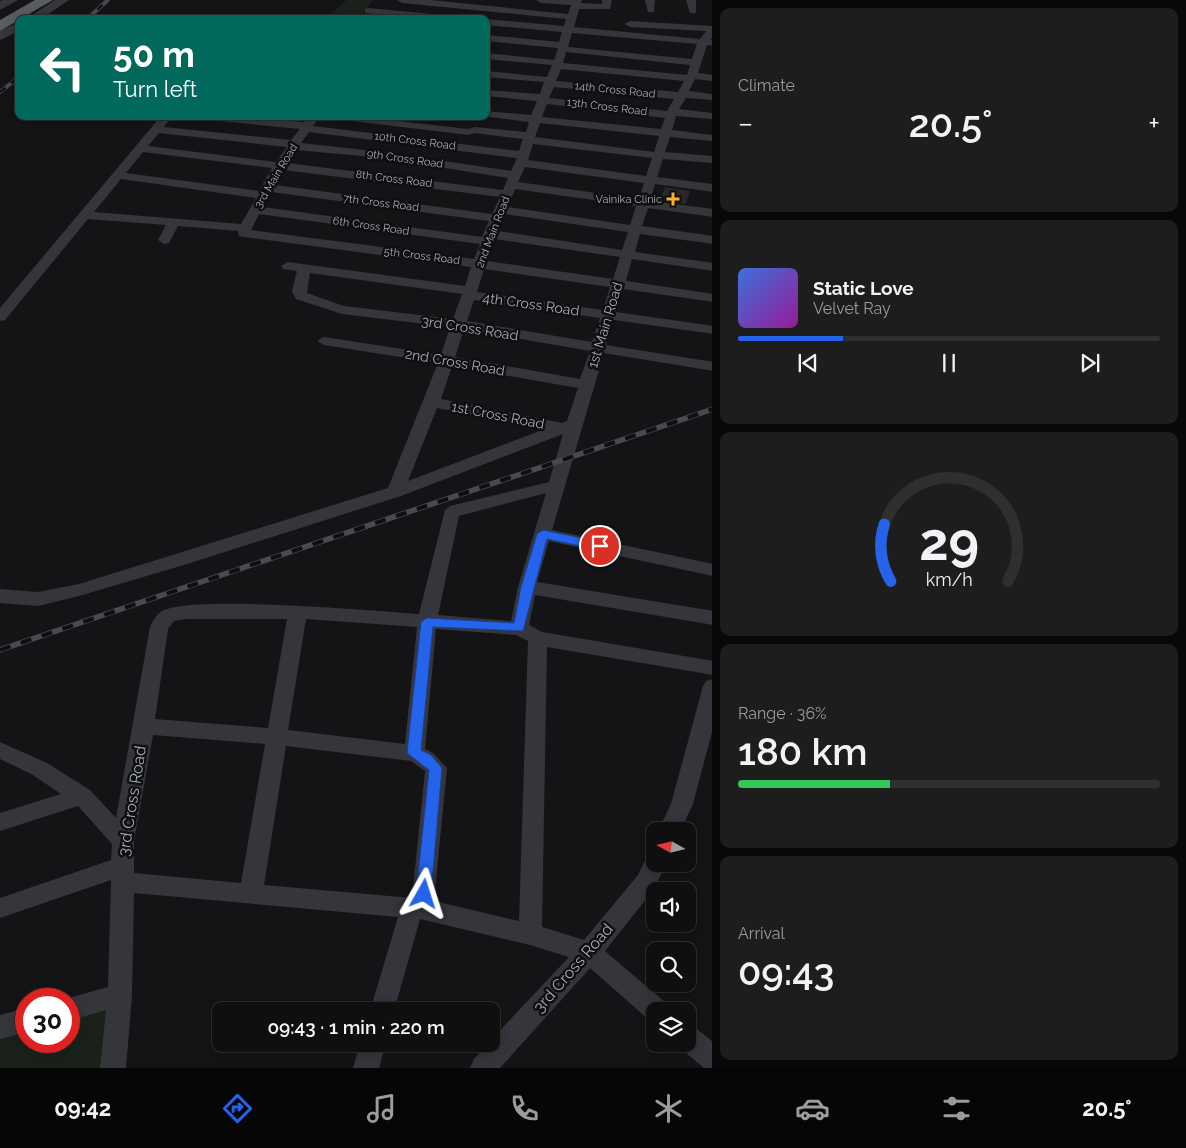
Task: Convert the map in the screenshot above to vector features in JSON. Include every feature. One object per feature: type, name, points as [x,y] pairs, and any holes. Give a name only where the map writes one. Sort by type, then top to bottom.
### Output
[{"type":"highway","points":[[0,15],[26,0]]},
{"type":"highway","points":[[19,15],[46,0]]},
{"type":"highway","points":[[0,26],[15,18]]},
{"type":"street","points":[[0,6],[12,0]]},
{"type":"street","points":[[39,15],[63,0]]},
{"type":"street","points":[[366,15],[377,0]]},
{"type":"street","points":[[402,0],[573,12]]},
{"type":"street","points":[[470,0],[573,12],[708,42]]},
{"type":"street","points":[[541,0],[573,12],[589,21]]},
{"type":"street","points":[[490,22],[607,7],[606,0]]},
{"type":"street","points":[[692,0],[693,11]]},
{"type":"street","name":"2nd Main Road","points":[[395,492],[432,402],[457,324],[470,293],[488,238],[516,174],[535,120],[558,65],[573,12]]},
{"type":"street","points":[[617,23],[712,29]]},
{"type":"street","points":[[0,36],[15,28]]},
{"type":"street","name":"1st Main Road","points":[[519,628],[527,587],[558,485],[569,426],[586,386],[672,113],[708,42],[712,29]]},
{"type":"street","points":[[490,38],[562,47],[694,69],[712,78]]},
{"type":"street","points":[[490,56],[558,65],[694,69],[712,61]]},
{"type":"street","name":"14th Cross Road","points":[[490,74],[712,97]]},
{"type":"street","name":"13th Cross Road","points":[[490,93],[712,116]]},
{"type":"street","points":[[490,114],[712,138]]},
{"type":"street","points":[[0,317],[163,120]]},
{"type":"street","name":"10th Cross Road","points":[[234,120],[309,124],[516,174]]},
{"type":"street","points":[[357,120],[468,132],[475,130],[660,155],[712,160]]},
{"type":"street","name":"3rd Main Road","points":[[247,232],[264,191],[309,124]]},
{"type":"street","name":"9th Cross Road","points":[[155,129],[383,155],[516,174]]},
{"type":"street","name":"8th Cross Road","points":[[140,148],[280,165],[516,174],[644,203],[712,213]]},
{"type":"street","points":[[516,174],[652,180],[712,188]]},
{"type":"street","name":"7th Cross Road","points":[[118,176],[498,214],[635,229],[712,240]]},
{"type":"street","name":"6th Cross Road","points":[[255,210],[628,254],[712,267]]},
{"type":"street","name":"5th Cross Road","points":[[86,215],[174,222],[618,283],[712,298]]},
{"type":"street","points":[[164,240],[174,222]]},
{"type":"street","name":"4th Cross Road","points":[[288,266],[712,330]]},
{"type":"street","name":"3rd Cross Road","points":[[304,268],[299,291],[301,296],[342,310],[457,324],[712,367]]},
{"type":"street","name":"2nd Cross Road","points":[[324,341],[446,360],[586,386]]},
{"type":"street","name":"1st Cross Road","points":[[432,402],[569,426]]},
{"type":"street","points":[[0,596],[38,599],[79,590],[178,561],[395,492],[569,426]]},
{"type":"street","points":[[414,753],[427,622],[451,514],[456,510],[558,485]]},
{"type":"street","points":[[543,534],[712,570]]},
{"type":"street","points":[[527,587],[712,618]]},
{"type":"street","name":"3rd Cross Road","points":[[113,1068],[120,995],[123,841],[144,726],[159,627],[168,616],[186,612],[298,612]]},
{"type":"street","points":[[251,892],[298,612],[519,628],[538,638],[712,668]]},
{"type":"street","points":[[530,934],[538,638]]},
{"type":"street","points":[[673,822],[682,804],[712,686]]},
{"type":"street","points":[[144,726],[277,737],[414,753],[426,759],[436,768],[417,908],[385,1002]]},
{"type":"street","points":[[0,750],[40,769],[82,796],[123,841]]},
{"type":"street","points":[[0,822],[82,796]]},
{"type":"street","name":"3rd Cross Road","points":[[483,1068],[589,952],[646,882],[651,872]]},
{"type":"street","points":[[0,908],[122,874],[251,892],[417,908],[530,934],[589,952],[647,1002]]},
{"type":"street","points":[[80,1006],[120,995]]},
{"type":"street","points":[[0,1027],[15,1023]]},
{"type":"street","points":[[696,1045],[712,1059]]},
{"type":"street","points":[[366,1068],[371,1052]]},
{"type":"shaded area","points":[[347,0],[373,0],[362,15],[329,15]]},
{"type":"shaded area","points":[[120,995],[113,1068],[0,1068],[0,1027],[15,1023],[15,1053],[80,1053],[80,1006]]},
{"type":"building","points":[[665,187],[690,191],[686,204],[660,200]]},
{"type":"railway","points":[[91,15],[108,0]]},
{"type":"railway","points":[[0,92],[15,80]]},
{"type":"railway","points":[[0,650],[712,409]]},
{"type":"place","name":"Vainika Clinic","points":[[673,199]]},
{"type":"route","points":[[424,894],[436,768],[426,759],[414,753],[427,622],[519,628],[527,587],[543,534],[600,546]]}]
